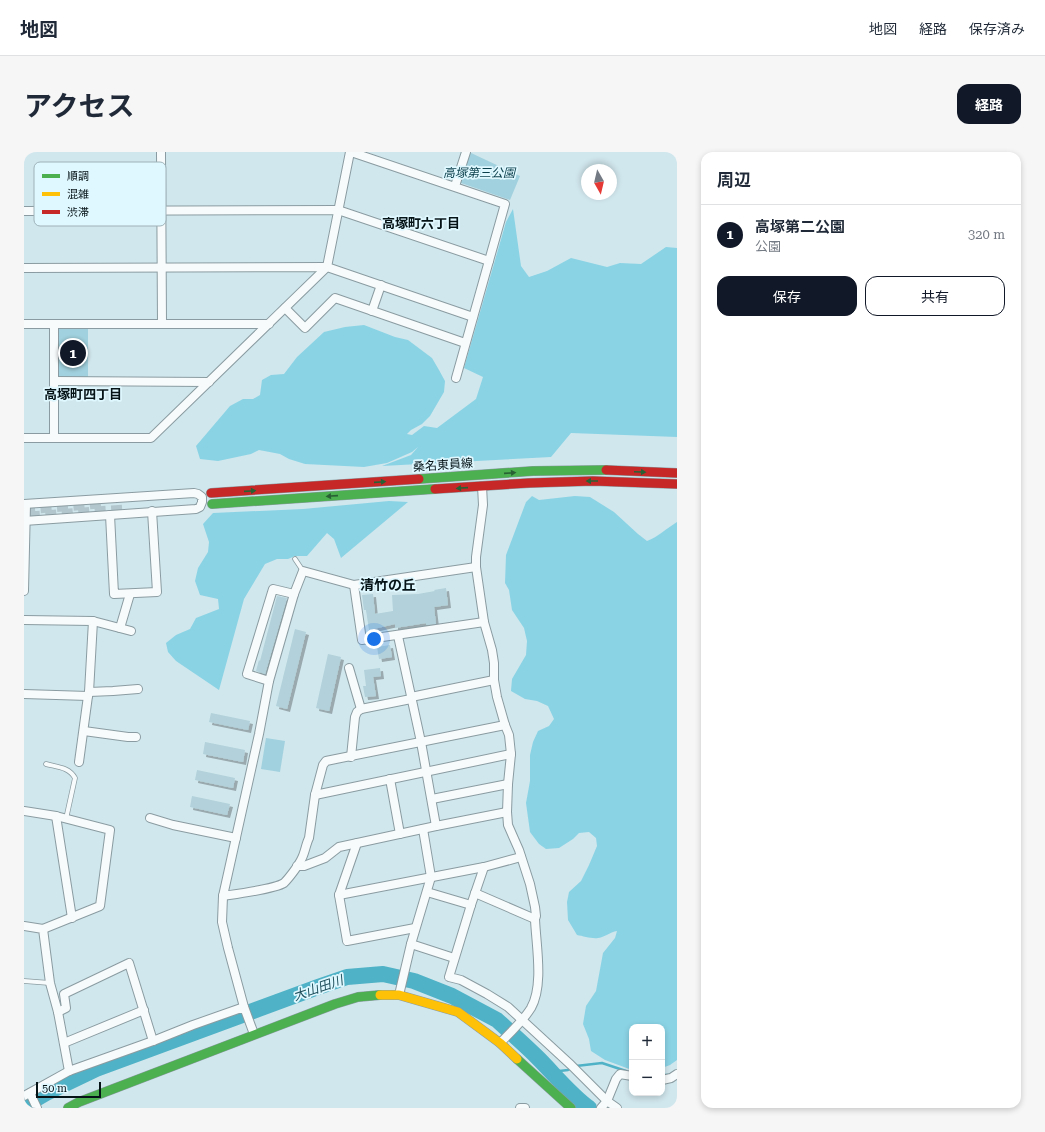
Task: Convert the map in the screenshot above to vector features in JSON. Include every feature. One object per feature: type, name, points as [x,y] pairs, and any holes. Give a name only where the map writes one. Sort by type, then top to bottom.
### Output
[{"type":"main road","name":"桑名東員線","points":[[211,493],[533,471],[600,470],[677,474]]},
{"type":"main road","name":"桑名東員線","points":[[212,504],[529,483],[593,481],[677,484]]},
{"type":"main road","points":[[68,1108],[79,1102],[253,1032],[358,997],[400,991],[458,1012],[500,1043],[571,1108]]},
{"type":"street","points":[[24,438],[151,438],[327,267],[350,152],[506,204],[465,342],[456,378]]},
{"type":"street","points":[[455,186],[466,152]]},
{"type":"street","points":[[166,210],[338,210],[489,262]]},
{"type":"street","points":[[24,211],[34,211]]},
{"type":"street","points":[[161,226],[162,324]]},
{"type":"street","points":[[24,268],[327,267],[473,317]]},
{"type":"street","points":[[372,310],[381,285]]},
{"type":"street","points":[[285,308],[304,328],[335,298],[465,342]]},
{"type":"street","points":[[24,324],[269,324]]},
{"type":"street","points":[[54,324],[54,438]]},
{"type":"street","points":[[54,381],[209,382]]},
{"type":"street","points":[[482,486],[483,505],[476,567],[484,622],[492,650],[494,680],[505,725],[509,735],[511,754],[508,784],[508,825],[519,850],[532,890],[536,916],[539,982],[536,998],[531,1009],[500,1043]]},
{"type":"street","points":[[24,591],[25,504],[194,493],[202,497],[200,507],[196,509],[25,521]]},
{"type":"street","points":[[110,515],[114,594],[157,592],[152,511]]},
{"type":"street","points":[[253,1032],[245,1009],[222,922],[224,896],[269,681],[294,594],[303,572],[354,585],[476,567]]},
{"type":"street","points":[[354,585],[362,640],[398,636],[484,622]]},
{"type":"street","points":[[269,681],[247,674],[273,589],[294,594]]},
{"type":"street","points":[[120,628],[130,594]]},
{"type":"street","points":[[24,620],[93,621],[131,631]]},
{"type":"street","points":[[79,762],[88,694],[93,621]]},
{"type":"street","points":[[398,636],[421,742],[436,826]]},
{"type":"street","points":[[349,668],[361,709]]},
{"type":"street","points":[[351,757],[355,717],[357,712],[361,709],[494,680]]},
{"type":"street","points":[[24,694],[88,694],[138,689]]},
{"type":"street","points":[[224,896],[274,887],[283,883],[297,866],[303,857],[306,843],[309,838],[315,795],[323,765],[326,761],[505,725]]},
{"type":"street","points":[[84,731],[136,737]]},
{"type":"street","points":[[315,795],[511,754]]},
{"type":"street","points":[[390,780],[400,834]]},
{"type":"street","points":[[432,799],[508,784]]},
{"type":"street","points":[[24,811],[56,816],[110,830],[100,906],[43,929],[24,926]]},
{"type":"street","points":[[297,866],[304,866],[326,858],[339,847],[507,812]]},
{"type":"street","points":[[56,816],[72,918]]},
{"type":"street","points":[[150,818],[174,825],[236,838]]},
{"type":"street","points":[[400,991],[415,928],[431,877],[423,829]]},
{"type":"street","points":[[357,844],[339,895],[347,941],[415,928]]},
{"type":"street","points":[[339,895],[484,867],[521,857]]},
{"type":"street","points":[[484,867],[449,976],[461,980],[508,1007],[607,1101],[617,1108]]},
{"type":"street","points":[[427,892],[471,905]]},
{"type":"street","points":[[475,893],[535,919]]},
{"type":"street","points":[[43,929],[50,983],[58,1012],[69,1071]]},
{"type":"street","points":[[411,944],[454,958]]},
{"type":"street","points":[[58,1012],[66,1008],[64,994],[129,963],[153,1041]]},
{"type":"street","points":[[38,1108],[28,1095],[69,1071],[193,1025],[245,1009]]},
{"type":"street","points":[[64,1043],[144,1010]]},
{"type":"street","points":[[601,1108],[607,1101],[616,1079],[620,1074],[629,1076]]},
{"type":"street","points":[[665,1079],[671,1078],[677,1074]]},
{"type":"street","points":[[520,1108],[525,1108]]},
{"type":"lane","points":[[295,559],[303,572]]},
{"type":"lane","points":[[46,764],[69,770],[73,773],[75,778],[66,819]]},
{"type":"lane","points":[[24,981],[50,983]]},
{"type":"green space","name":"高塚第三公園","points":[[469,152],[520,176],[510,200],[459,181]]},
{"type":"green space","points":[[60,328],[88,329],[88,378],[60,379],[57,376],[57,331]]},
{"type":"green space","points":[[266,738],[285,741],[280,772],[261,769]]},
{"type":"shaded area","points":[[513,209],[521,266],[529,277],[547,271],[571,258],[607,267],[620,263],[641,264],[666,247],[677,248],[677,437],[571,433],[551,457],[382,466],[411,455],[418,447],[412,452],[387,463],[364,467],[305,464],[289,459],[280,454],[259,450],[251,454],[218,461],[200,459],[196,446],[230,406],[243,399],[253,399],[260,395],[262,380],[271,375],[284,374],[297,357],[324,332],[345,327],[364,325],[395,337],[408,340],[432,358],[439,370],[445,381],[444,392],[430,416],[422,424],[407,434],[412,435],[424,426],[437,428],[476,399],[483,377],[464,368],[506,222]]},
{"type":"shaded area","points":[[532,496],[539,500],[575,496],[590,497],[614,512],[647,541],[659,535],[677,522],[677,1060],[665,1067],[665,1024],[629,1024],[629,1069],[605,1060],[591,1051],[589,1039],[583,1024],[586,1006],[596,991],[603,953],[615,938],[617,931],[598,938],[577,935],[568,920],[567,902],[569,892],[581,881],[589,865],[597,846],[596,838],[589,832],[579,833],[559,848],[546,849],[539,844],[530,832],[526,803],[530,781],[530,755],[533,742],[538,731],[549,726],[554,719],[548,706],[537,701],[525,699],[511,691],[512,679],[526,655],[527,641],[524,628],[512,610],[509,590],[505,583],[506,555],[526,502]]},
{"type":"shaded area","points":[[389,501],[408,502],[341,558],[334,539],[327,533],[307,556],[277,559],[265,564],[244,599],[219,690],[176,661],[168,652],[166,643],[176,635],[190,629],[196,618],[219,609],[218,599],[200,595],[195,581],[198,568],[208,552],[209,542],[203,524],[213,513],[303,509]]},
{"type":"building","points":[[446,588],[448,605],[434,607],[436,624],[426,625],[426,623],[395,628],[395,624],[369,630],[362,595],[373,594],[375,614],[393,611],[392,595],[418,594]]},
{"type":"building","points":[[277,596],[287,598],[265,674],[256,671]]},
{"type":"building","points":[[295,629],[306,632],[287,709],[276,706]]},
{"type":"building","points":[[390,645],[392,657],[379,659],[377,647]]},
{"type":"building","points":[[328,654],[341,657],[329,711],[316,708]]},
{"type":"building","points":[[380,668],[381,676],[373,677],[376,696],[365,697],[363,686],[366,686],[364,670]]},
{"type":"building","points":[[211,713],[250,721],[248,730],[209,722]]},
{"type":"building","points":[[205,742],[245,750],[243,762],[203,754]]},
{"type":"building","points":[[197,770],[235,778],[233,788],[195,780]]},
{"type":"building","points":[[192,796],[230,804],[227,815],[190,807]]},
{"type":"waterway","name":"大山田川","points":[[24,1106],[46,1093],[96,1069],[318,987],[347,977],[383,974],[414,981],[452,996],[497,1020],[533,1053],[575,1097],[589,1108]]},
{"type":"waterway","points":[[551,1072],[568,1070],[576,1066],[602,1063],[626,1071]]},
{"type":"tunnel","points":[[24,509],[101,503]]},
{"type":"tunnel","points":[[29,517],[124,510]]},
{"type":"traffic: fast","points":[[419,479],[533,471],[606,470]]},
{"type":"traffic: fast","points":[[212,504],[435,489]]},
{"type":"traffic: fast","points":[[68,1108],[79,1102],[335,1004],[358,997],[380,995]]},
{"type":"traffic: fast","points":[[517,1059],[571,1108]]},
{"type":"traffic: slow","points":[[380,995],[399,995],[458,1012],[500,1043],[517,1059]]},
{"type":"traffic: jam","points":[[606,470],[677,473]]},
{"type":"traffic: jam","points":[[211,493],[419,479]]},
{"type":"traffic: jam","points":[[435,489],[529,483],[593,481],[677,484]]},
{"type":"place","name":"高塚第二公園","points":[[73,353]]},
{"type":"district","name":"高塚町六丁目","points":[[421,223]]},
{"type":"district","name":"高塚町四丁目","points":[[83,394]]},
{"type":"district","name":"清竹の丘","points":[[388,585]]}]
